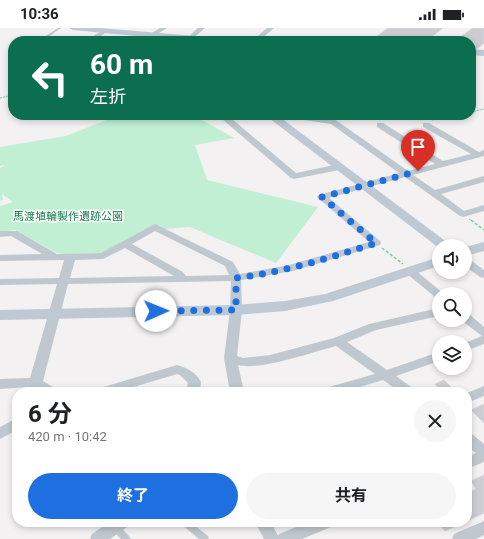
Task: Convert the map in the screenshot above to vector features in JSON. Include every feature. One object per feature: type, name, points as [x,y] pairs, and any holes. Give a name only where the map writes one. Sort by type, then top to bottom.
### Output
[{"type":"street","points":[[73,28],[164,36]]},
{"type":"street","points":[[152,35],[164,28]]},
{"type":"street","points":[[192,36],[202,28]]},
{"type":"street","points":[[261,36],[270,28]]},
{"type":"street","points":[[229,120],[294,176],[340,166]]},
{"type":"street","points":[[277,120],[436,239]]},
{"type":"street","points":[[334,120],[463,214],[484,208]]},
{"type":"street","points":[[426,122],[480,154]]},
{"type":"street","points":[[380,126],[441,164]]},
{"type":"street","points":[[376,243],[322,197],[480,154]]},
{"type":"street","points":[[434,193],[484,179]]},
{"type":"street","points":[[0,258],[103,256],[155,227],[229,264],[236,278],[236,310],[230,358],[236,387]]},
{"type":"street","points":[[0,234],[13,233],[54,257]]},
{"type":"street","points":[[0,282],[236,278],[269,274],[305,265],[376,243]]},
{"type":"street","points":[[125,244],[178,274],[183,279]]},
{"type":"street","points":[[472,250],[484,246]]},
{"type":"street","points":[[0,384],[34,387],[70,257]]},
{"type":"street","points":[[0,315],[236,310],[285,306],[328,298],[432,263]]},
{"type":"street","points":[[472,266],[484,275]]},
{"type":"street","points":[[410,271],[432,289]]},
{"type":"street","points":[[230,358],[242,362],[270,359],[338,341],[373,327],[432,314]]},
{"type":"street","points":[[472,323],[484,333]]},
{"type":"street","points":[[472,344],[484,340]]},
{"type":"street","points":[[338,341],[402,387]]},
{"type":"street","points":[[343,387],[432,358]]},
{"type":"street","points":[[118,387],[177,369],[185,372],[195,382],[194,387]]},
{"type":"street","points":[[472,396],[484,391]]},
{"type":"street","points":[[0,434],[12,426]]},
{"type":"street","points":[[472,442],[484,452]]},
{"type":"street","points":[[472,461],[484,456]]},
{"type":"street","points":[[98,539],[115,527]]},
{"type":"street","points":[[266,527],[272,539]]},
{"type":"street","points":[[285,539],[313,527]]},
{"type":"street","points":[[460,539],[484,528]]},
{"type":"lane","points":[[48,36],[60,28]]},
{"type":"lane","points":[[119,527],[127,539]]},
{"type":"lane","points":[[190,527],[205,539]]},
{"type":"path","points":[[416,120],[426,122],[435,120]]},
{"type":"path","points":[[463,214],[484,230]]},
{"type":"path","points":[[376,243],[410,271]]},
{"type":"green space","name":"馬渡埴輪製作遺跡公園","points":[[106,120],[202,120],[234,138],[195,145],[207,180],[318,207],[276,263],[190,227],[142,231],[110,250],[100,253],[65,254],[57,253],[15,230],[0,232],[0,206],[13,202],[2,194],[3,200],[0,201],[0,168],[5,165],[0,166],[0,147],[66,136]]},
{"type":"building","points":[[388,28],[443,28],[433,36],[378,36]]},
{"type":"building","points":[[473,28],[484,28],[484,43],[478,48],[476,48],[476,36],[462,36]]},
{"type":"building","points":[[444,380],[451,387],[438,387],[435,384]]},
{"type":"building","points":[[484,404],[484,423],[472,411],[472,410]]},
{"type":"building","points":[[484,475],[484,513],[472,519],[472,491],[476,489],[472,481]]},
{"type":"building","points":[[441,527],[453,527],[445,531]]},
{"type":"route","points":[[156,311],[236,310],[236,278],[269,274],[325,260],[376,243],[322,197],[418,171]]}]
